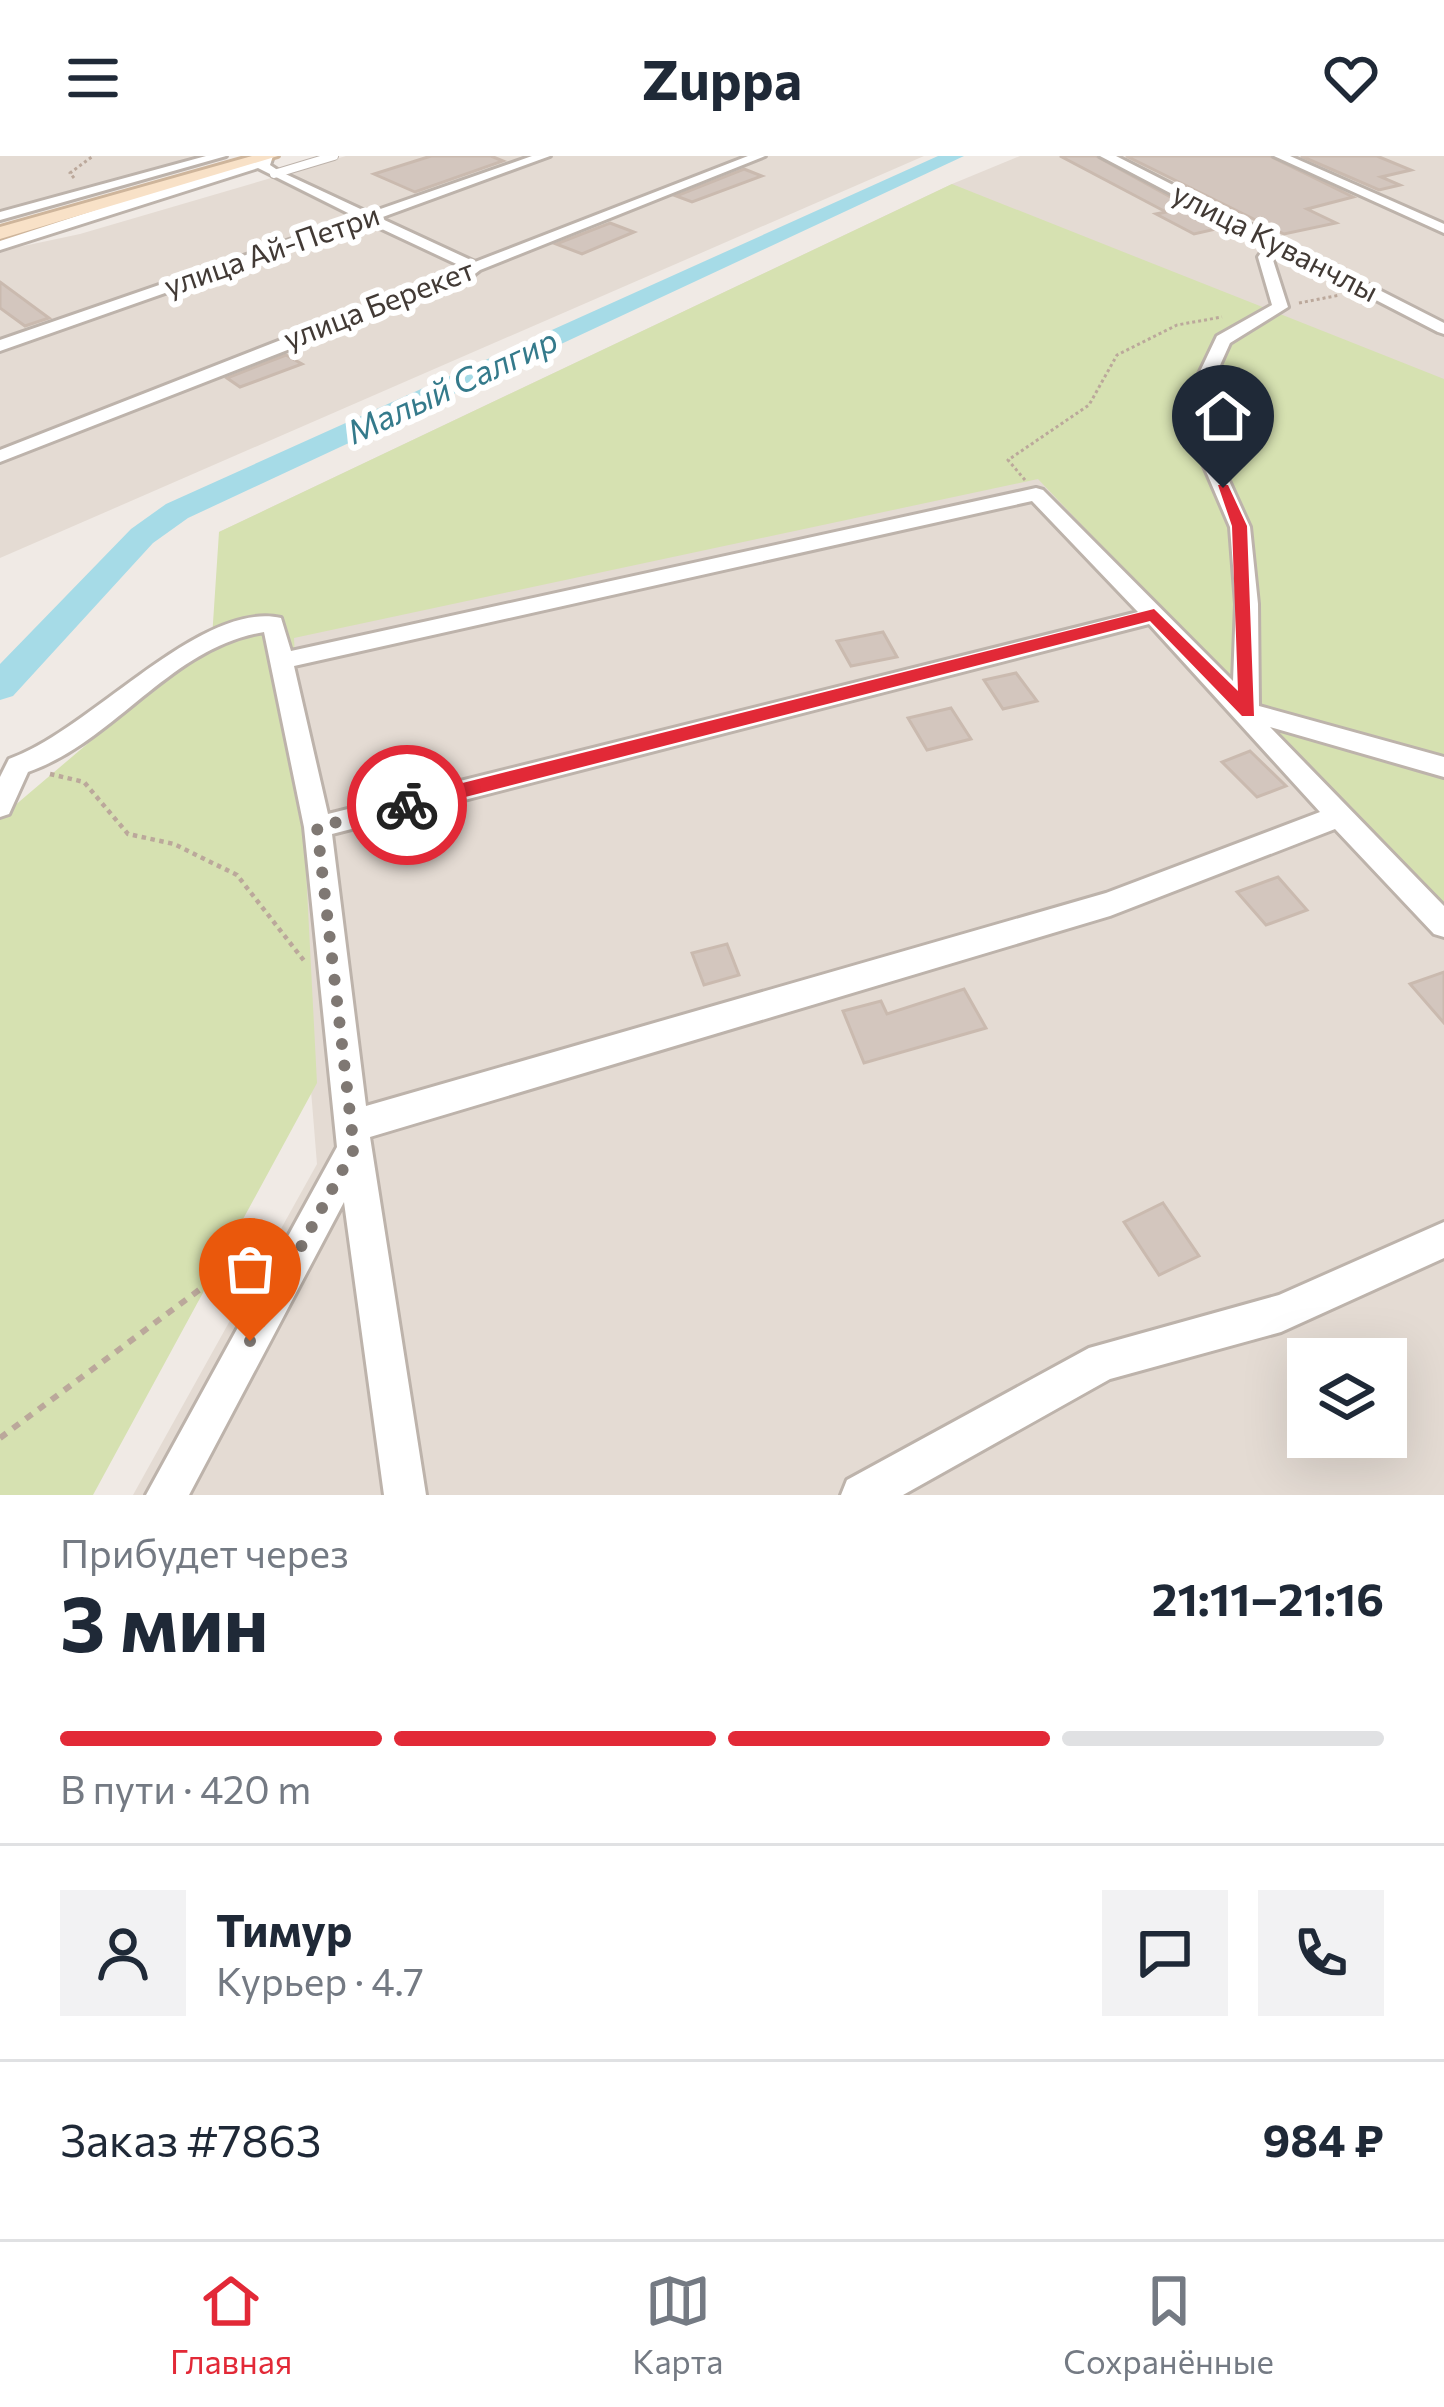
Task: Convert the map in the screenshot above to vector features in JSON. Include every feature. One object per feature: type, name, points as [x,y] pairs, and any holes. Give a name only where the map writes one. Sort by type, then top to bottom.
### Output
[{"type":"main road","points":[[0,232],[229,159],[268,162]]},
{"type":"street","name":"улица Ай-Петри","points":[[0,346],[544,156]]},
{"type":"street","name":"улица Берекет","points":[[0,456],[759,156]]},
{"type":"street","name":"улица Куванчлы","points":[[1106,156],[1444,329]]},
{"type":"street","points":[[1280,156],[1444,229]]},
{"type":"street","points":[[0,216],[229,159]]},
{"type":"street","points":[[0,247],[147,210],[192,186],[268,162],[476,268]]},
{"type":"street","points":[[1248,712],[1240,526],[1206,450],[1194,403],[1223,340],[1280,307],[1265,257],[1274,244]]},
{"type":"street","points":[[279,661],[1036,494],[1248,712],[1262,734],[1444,925]]},
{"type":"street","points":[[317,827],[1154,615]]},
{"type":"street","points":[[0,807],[9,764],[59,750],[185,652],[245,625],[274,623],[317,827],[353,1137],[405,1495]]},
{"type":"street","points":[[1248,712],[1444,767]]},
{"type":"street","points":[[167,1495],[292,1264],[353,1137],[1110,904],[1342,815]]},
{"type":"street","points":[[862,1495],[1103,1362],[1281,1313],[1444,1240]]},
{"type":"lane","points":[[308,164],[316,156]]},
{"type":"lane","points":[[268,162],[308,164],[334,156]]},
{"type":"path","points":[[92,191],[70,173],[93,156]]},
{"type":"path","points":[[1036,494],[1008,460],[1089,405],[1117,355],[1178,326],[1365,290]]},
{"type":"path","points":[[9,764],[84,782],[128,834],[175,844],[237,875],[338,1004]]},
{"type":"path","points":[[0,1438],[234,1264],[292,1264]]},
{"type":"shaded area","points":[[0,156],[204,156],[0,212]]},
{"type":"shaded area","points":[[346,156],[924,156],[0,558],[0,251],[80,234]]},
{"type":"shaded area","points":[[1020,156],[1444,156],[1444,1495],[133,1495],[317,1164],[294,882],[219,532]]},
{"type":"green space","points":[[952,184],[1444,379],[1444,906],[1038,479],[294,638],[317,1083],[93,1495],[0,1495],[0,818],[212,638],[219,532]]},
{"type":"building","points":[[431,156],[491,156],[503,161],[415,192],[374,174]]},
{"type":"building","points":[[1060,156],[1096,156],[1225,227],[1194,234],[1156,214],[1166,212]]},
{"type":"building","points":[[1126,156],[1270,156],[1353,197],[1307,209],[1336,223],[1284,234]]},
{"type":"building","points":[[1301,156],[1377,156],[1411,170],[1381,177],[1400,185],[1379,190]]},
{"type":"building","points":[[744,169],[762,176],[692,202],[676,196]]},
{"type":"building","points":[[610,223],[634,232],[582,254],[556,244]]},
{"type":"building","points":[[0,282],[49,318],[25,326],[0,308]]},
{"type":"building","points":[[286,355],[302,364],[240,387],[227,378]]},
{"type":"building","points":[[883,632],[897,657],[851,666],[837,641]]},
{"type":"building","points":[[1016,673],[1037,701],[1003,709],[984,680]]},
{"type":"building","points":[[951,708],[971,739],[927,750],[908,718]]},
{"type":"building","points":[[1250,751],[1286,786],[1257,797],[1222,762]]},
{"type":"building","points":[[1278,877],[1307,910],[1266,925],[1237,892]]},
{"type":"building","points":[[727,944],[739,975],[704,985],[692,953]]},
{"type":"building","points":[[1444,972],[1444,1023],[1410,984]]},
{"type":"building","points":[[964,989],[986,1028],[864,1063],[843,1011],[881,1001],[887,1014]]},
{"type":"building","points":[[1163,1203],[1199,1256],[1159,1275],[1124,1222]]},
{"type":"waterway","name":"Малый Салгир","points":[[0,687],[142,536],[177,511],[954,156]]},
{"type":"way so far","points":[[250,1341],[354,1149],[317,827],[407,805]]},
{"type":"route","points":[[407,805],[1154,615],[1248,712],[1244,697],[1247,604],[1240,526],[1223,488]]}]
